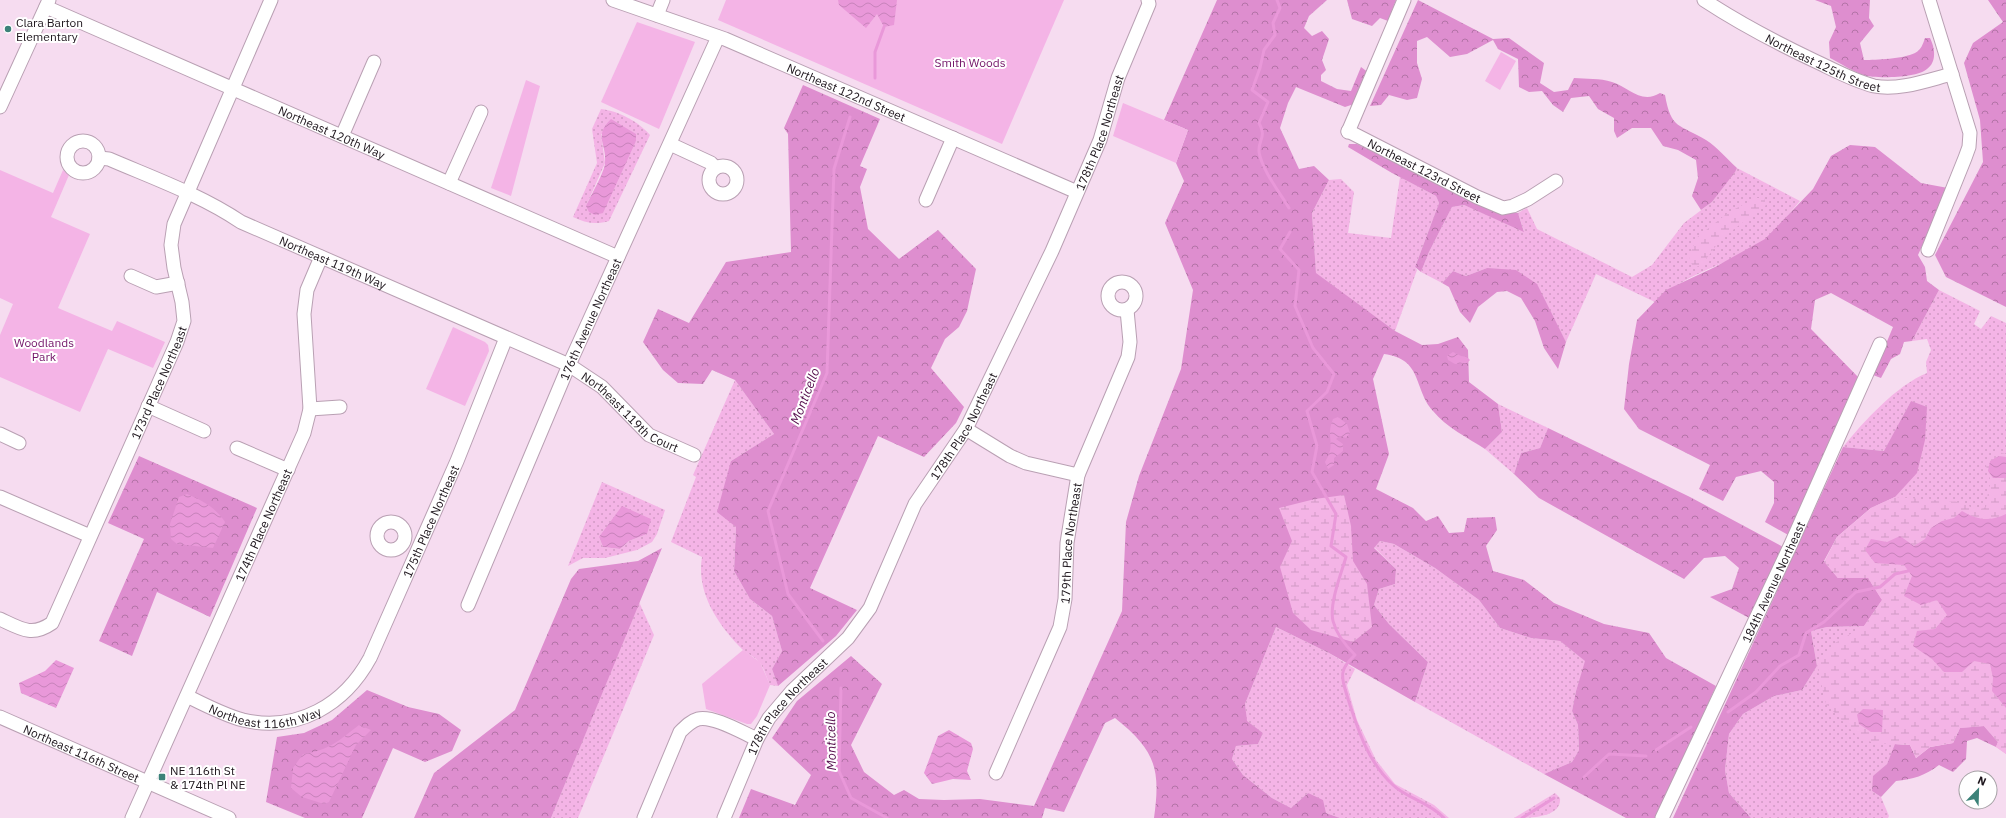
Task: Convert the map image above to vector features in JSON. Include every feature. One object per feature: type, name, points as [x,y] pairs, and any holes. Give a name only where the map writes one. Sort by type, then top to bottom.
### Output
[{"type":"street","name":"173rd Place Northeast","points":[[0,619],[29,632],[42,630],[52,623],[177,342],[184,321],[171,245],[174,224],[271,0]]},
{"type":"street","name":"Northeast 122nd Street","points":[[613,0],[718,37],[1077,192]]},
{"type":"street","points":[[656,15],[663,0]]},
{"type":"street","name":"178th Place Northeast","points":[[724,818],[757,739],[769,718],[792,691],[848,638],[870,608],[915,504],[966,429],[1052,251],[1100,140],[1118,78],[1149,4],[1148,0]]},
{"type":"street","name":"Northeast 123rd Street","points":[[1404,0],[1348,131],[1477,197],[1502,208],[1513,206],[1528,199],[1556,181]]},
{"type":"street","name":"Northeast 125th Street","points":[[1704,0],[1731,18],[1791,49],[1847,76],[1875,86],[1896,87],[1952,74]]},
{"type":"street","points":[[1928,250],[1969,147],[1970,133],[1929,0]]},
{"type":"street","name":"Northeast 120th Way","points":[[48,4],[233,89],[618,257]]},
{"type":"street","points":[[0,106],[48,4]]},
{"type":"street","name":"176th Avenue Northeast","points":[[468,605],[478,578],[569,365],[718,37]]},
{"type":"street","points":[[342,136],[374,62]]},
{"type":"street","points":[[449,183],[481,112]]},
{"type":"street","points":[[926,200],[953,138]]},
{"type":"street","points":[[670,144],[711,163],[715,168]]},
{"type":"street","name":"Northeast 119th Way","points":[[99,158],[109,159],[220,208],[241,222],[569,365]]},
{"type":"street","name":"174th Place Northeast","points":[[132,818],[304,433],[310,409],[304,314],[307,290],[321,257]]},
{"type":"street","points":[[132,276],[156,287],[178,283]]},
{"type":"street","name":"179th Place Northeast","points":[[996,773],[1060,627],[1065,599],[1067,543],[1078,475],[1128,357],[1130,342],[1126,310]]},
{"type":"street","name":"175th Place Northeast","points":[[341,697],[355,683],[370,658],[457,461],[506,338]]},
{"type":"street","name":"184th Avenue Northeast","points":[[1662,818],[1791,544],[1880,344]]},
{"type":"street","name":"Northeast 119th Court","points":[[569,365],[602,387],[649,435],[694,455]]},
{"type":"street","points":[[148,406],[204,431]]},
{"type":"street","points":[[310,409],[340,407]]},
{"type":"street","points":[[966,429],[1010,456],[1026,463],[1078,475]]},
{"type":"street","points":[[0,434],[19,442]]},
{"type":"street","points":[[237,448],[288,470]]},
{"type":"street","points":[[0,496],[90,536]]},
{"type":"street","points":[[403,543],[418,550]]},
{"type":"street","name":"Northeast 116th Way","points":[[187,696],[231,716],[245,720],[280,722],[304,717],[323,709],[341,697]]},
{"type":"street","points":[[644,818],[680,732],[689,723],[699,719],[709,718],[757,739]]},
{"type":"street","name":"Northeast 116th Street","points":[[1,720],[229,818]]},
{"type":"green space","name":"Smith Woods","points":[[726,0],[1064,0],[1002,144],[718,20]]},
{"type":"green space","points":[[1217,0],[1327,0],[1309,16],[1304,28],[1312,36],[1322,31],[1329,39],[1322,60],[1326,70],[1321,75],[1321,81],[1337,89],[1351,91],[1361,67],[1369,73],[1354,104],[1345,107],[1296,87],[1288,103],[1280,128],[1299,169],[1314,166],[1329,180],[1312,213],[1316,273],[1395,331],[1422,345],[1438,344],[1458,337],[1468,350],[1469,382],[1498,404],[1502,432],[1485,449],[1438,417],[1422,393],[1416,376],[1411,368],[1405,362],[1396,357],[1384,354],[1373,379],[1389,454],[1376,489],[1413,508],[1426,521],[1438,516],[1449,533],[1464,532],[1467,518],[1495,517],[1497,530],[1486,546],[1493,571],[1524,580],[1554,603],[1604,624],[1649,633],[1666,658],[1716,686],[1657,818],[1626,818],[1544,774],[1572,762],[1579,750],[1578,725],[1572,711],[1585,661],[1560,641],[1531,638],[1500,628],[1479,600],[1435,568],[1394,544],[1380,541],[1374,548],[1396,569],[1395,584],[1379,589],[1374,605],[1389,624],[1428,662],[1415,702],[1329,653],[1276,627],[1245,704],[1247,721],[1263,733],[1258,744],[1236,746],[1232,759],[1243,775],[1272,798],[1291,808],[1308,793],[1323,800],[1326,813],[1340,818],[1154,818],[1156,786],[1152,761],[1139,740],[1115,718],[1105,723],[1064,812],[1045,808],[1042,818],[739,818],[751,789],[795,805],[811,775],[772,738],[797,701],[851,656],[882,684],[851,745],[864,772],[894,795],[904,790],[919,799],[980,799],[1034,806],[1122,611],[1126,522],[1139,476],[1181,369],[1193,290],[1165,223],[1184,181],[1176,163],[1188,130],[1164,120]]},
{"type":"green space","points":[[1347,0],[1396,0],[1388,21],[1380,18],[1372,26],[1352,19]]},
{"type":"green space","points":[[1418,0],[1493,39],[1509,38],[1544,63],[1540,83],[1554,92],[1568,90],[1574,78],[1607,81],[1618,84],[1641,96],[1647,97],[1660,93],[1665,95],[1670,115],[1678,125],[1714,146],[1737,168],[1735,172],[1712,202],[1701,210],[1692,196],[1698,178],[1696,160],[1678,150],[1663,146],[1651,128],[1632,128],[1617,138],[1614,131],[1614,118],[1598,109],[1589,96],[1571,98],[1563,112],[1553,105],[1542,91],[1529,92],[1519,87],[1518,59],[1498,49],[1493,40],[1467,54],[1450,57],[1427,37],[1417,41],[1417,63],[1422,79],[1417,98],[1407,100],[1389,95],[1381,105],[1370,106]]},
{"type":"green space","points":[[1815,0],[1870,0],[1869,18],[1874,26],[1860,43],[1864,60],[1890,59],[1910,55],[1919,50],[1923,45],[1925,38],[1930,38],[1934,50],[1934,59],[1932,63],[1922,72],[1896,77],[1863,75],[1850,69],[1830,58],[1829,42],[1836,27],[1831,6]]},
{"type":"green space","points":[[1988,0],[2006,0],[2006,307],[1946,277],[1935,255],[1983,162],[1980,120],[1964,63],[1973,43],[2003,22]]},
{"type":"green space","points":[[637,22],[695,42],[659,129],[601,102]]},
{"type":"green space","points":[[1501,52],[1516,61],[1500,90],[1485,81]]},
{"type":"green space","points":[[526,80],[540,86],[511,196],[491,188]]},
{"type":"green space","points":[[803,85],[880,119],[860,166],[867,169],[860,187],[868,229],[899,259],[938,230],[976,269],[967,311],[959,327],[945,339],[931,368],[964,407],[956,423],[924,457],[878,436],[810,588],[857,610],[836,636],[778,686],[772,669],[782,651],[772,616],[750,599],[734,571],[736,527],[717,512],[731,461],[774,434],[735,380],[712,370],[703,384],[678,383],[663,370],[643,342],[658,309],[689,323],[726,262],[791,252],[788,134],[784,128]]},
{"type":"green space","points":[[1123,103],[1188,130],[1176,163],[1113,136]]},
{"type":"green space","points":[[601,109],[615,112],[628,118],[650,135],[609,221],[600,223],[586,222],[573,217],[597,163],[592,129]],"holes":[[[601,134],[636,141],[586,206],[605,163]]]},
{"type":"green space","points":[[1349,144],[1357,144],[1498,213],[1518,213],[1524,232],[1464,205],[1452,207],[1429,252],[1421,272],[1415,267],[1439,203],[1436,196],[1392,173],[1348,147]]},
{"type":"green space","points":[[1850,145],[1875,147],[1921,183],[1948,188],[1918,255],[1925,267],[1927,281],[1939,290],[1912,341],[1904,342],[1900,354],[1891,359],[1881,378],[1873,375],[1893,327],[1831,293],[1815,300],[1811,329],[1860,379],[1790,536],[1765,522],[1774,503],[1774,482],[1761,471],[1736,477],[1723,501],[1699,489],[1710,465],[1639,429],[1624,409],[1629,364],[1637,320],[1666,290],[1715,267],[1765,239],[1813,189],[1831,156]]},
{"type":"green space","points":[[1737,168],[1800,201],[1770,236],[1738,256],[1693,276],[1679,284],[1666,292],[1655,302],[1596,274],[1566,342],[1553,318],[1487,268],[1466,276],[1453,271],[1442,283],[1421,272],[1429,252],[1452,207],[1464,205],[1524,231],[1518,213],[1527,208],[1537,229],[1632,277],[1652,265],[1684,223],[1712,202]]},
{"type":"green space","name":"Woodlands Park","points":[[0,170],[53,193],[63,170],[69,175],[51,217],[90,234],[58,308],[112,331],[117,321],[165,342],[153,368],[108,349],[80,412],[0,377],[0,335],[13,304],[0,298]]},
{"type":"green space","points":[[1400,177],[1436,196],[1439,203],[1415,267],[1417,270],[1395,331],[1316,274],[1312,213],[1329,180],[1341,179],[1354,192],[1348,233],[1391,238]]},
{"type":"green space","points":[[1756,198],[1764,198],[1766,205],[1721,239],[1701,266],[1693,267],[1689,258],[1696,238],[1729,212]]},
{"type":"green space","points":[[1487,268],[1516,270],[1537,284],[1566,342],[1558,369],[1544,348],[1535,321],[1521,298],[1507,291],[1497,292],[1478,307],[1470,323],[1460,312],[1449,287],[1442,283],[1453,271],[1466,276]]},
{"type":"green space","points":[[1939,290],[1980,311],[1974,324],[1981,329],[1991,316],[2006,323],[2006,754],[1996,747],[1998,742],[1984,726],[1896,744],[1887,764],[1874,776],[1872,791],[1881,797],[1889,816],[1888,818],[1751,818],[1729,793],[1725,770],[1729,734],[1743,714],[1774,696],[1802,690],[1817,666],[1811,631],[1827,627],[1864,626],[1838,578],[1871,508],[1895,497],[1911,401],[1885,451],[1843,447],[1881,405],[1904,386],[1927,373],[1926,362],[1931,350],[1927,339],[1912,341]]},
{"type":"green space","points":[[453,327],[485,342],[488,345],[489,351],[465,406],[426,389]]},
{"type":"green space","points":[[735,380],[774,434],[731,461],[736,526],[734,571],[750,599],[772,616],[782,651],[772,669],[778,686],[770,685],[760,663],[743,650],[717,619],[706,596],[702,583],[702,557],[671,542],[696,477],[693,475]]},
{"type":"green space","points":[[1911,401],[1927,407],[1925,440],[1917,473],[1895,497],[1871,508],[1837,537],[1824,561],[1838,578],[1868,578],[1882,600],[1864,626],[1827,627],[1811,631],[1817,666],[1802,690],[1774,696],[1743,714],[1729,734],[1725,770],[1729,793],[1751,818],[1673,818],[1843,447],[1884,451]]},
{"type":"green space","points":[[1498,404],[1548,428],[1540,448],[1521,453],[1514,474],[1485,449],[1502,432]]},
{"type":"green space","points":[[1548,428],[1690,497],[1785,548],[1751,619],[1710,597],[1732,589],[1739,568],[1725,556],[1704,558],[1684,579],[1539,498],[1514,474],[1521,453],[1540,448]]},
{"type":"green space","points":[[1994,451],[2006,454],[2006,514],[2000,517],[1984,519],[1973,517],[1962,512],[1954,518],[1942,521],[1931,528],[1925,539],[1914,546],[1900,537],[1887,542],[1871,539],[1875,563],[1904,565],[1912,576],[1921,605],[1938,600],[1947,615],[1935,629],[1913,646],[1932,659],[1944,672],[1962,672],[1974,661],[1990,664],[1993,678],[1992,691],[2006,708],[2006,754],[1996,747],[1998,742],[1984,726],[1960,728],[1953,743],[1930,747],[1916,758],[1910,745],[1874,743],[1858,737],[1826,704],[1817,666],[1835,643],[1864,626],[1882,600],[1868,578],[1838,578],[1824,562],[1837,537],[1871,508],[1895,497],[1960,502],[1977,510],[1986,507],[1991,482],[1986,466]]},
{"type":"green space","points":[[139,456],[257,508],[210,617],[157,592],[132,656],[99,641],[144,539],[108,523]]},
{"type":"green space","points":[[602,482],[665,510],[657,534],[652,542],[637,550],[605,558],[583,558],[568,566]],"holes":[[[647,534],[629,541],[620,549],[603,547],[599,537]]]},
{"type":"green space","points":[[1344,495],[1351,526],[1353,561],[1367,584],[1372,627],[1353,642],[1311,630],[1293,613],[1280,567],[1292,541],[1279,508],[1315,499]]},
{"type":"green space","points":[[1380,541],[1394,544],[1435,568],[1479,600],[1500,628],[1531,638],[1560,641],[1586,661],[1576,691],[1572,711],[1578,725],[1579,750],[1572,762],[1544,774],[1415,702],[1428,662],[1389,624],[1374,605],[1379,589],[1395,584],[1396,569],[1374,547]]},
{"type":"green space","points":[[662,548],[551,818],[414,818],[434,773],[515,710],[571,579],[579,569],[638,561]]},
{"type":"green space","points":[[639,602],[654,635],[578,818],[551,818]]},
{"type":"green space","points":[[1276,627],[1329,653],[1355,669],[1347,685],[1357,720],[1376,760],[1395,784],[1434,805],[1449,818],[1340,818],[1326,813],[1308,793],[1291,808],[1272,798],[1243,775],[1232,759],[1236,746],[1258,744],[1263,733],[1246,721],[1245,704]]},
{"type":"green space","points":[[743,650],[760,662],[770,685],[757,716],[751,724],[747,724],[706,709],[702,684]]},
{"type":"green space","points":[[367,690],[408,707],[439,714],[461,730],[452,751],[425,762],[393,748],[362,818],[305,818],[266,802],[277,737],[304,733],[332,720]]},
{"type":"green space","points":[[1984,726],[1998,742],[1996,747],[1977,738],[1967,741],[1966,759],[1953,772],[1939,765],[1929,772],[1919,776],[1896,781],[1881,797],[1872,791],[1873,776],[1887,764],[1895,744],[1910,745],[1916,758],[1930,747],[1953,743],[1960,728]]},
{"type":"green space","points":[[1555,793],[1560,798],[1559,805],[1556,810],[1543,816],[1514,818]]},
{"type":"water","points":[[838,0],[897,0],[894,25],[884,27],[877,14],[866,28],[839,5]]},
{"type":"water","points":[[611,119],[636,134],[636,141],[603,213],[595,215],[589,212],[586,206],[604,167],[605,156],[602,136],[606,125]]},
{"type":"water","points":[[1453,352],[1467,357],[1470,360],[1467,363],[1455,364],[1448,360],[1447,356]]},
{"type":"water","points":[[1338,417],[1347,424],[1350,433],[1346,438],[1340,436],[1336,439],[1343,444],[1343,451],[1334,458],[1334,465],[1328,469],[1325,462],[1331,445],[1330,431],[1333,419]]},
{"type":"water","points":[[1999,456],[2006,457],[2006,478],[1993,478],[1988,471],[1990,461]]},
{"type":"water","points":[[187,494],[208,505],[217,512],[225,522],[213,548],[177,544],[171,539],[170,524],[179,497]]},
{"type":"water","points":[[622,506],[651,519],[647,534],[629,541],[620,549],[603,547],[599,537]]},
{"type":"water","points":[[1962,511],[1984,519],[2000,517],[2006,514],[2006,708],[1992,691],[1993,678],[1990,664],[1974,661],[1962,672],[1944,672],[1932,659],[1913,646],[1917,631],[1935,629],[1947,615],[1937,600],[1921,605],[1904,596],[1912,576],[1904,565],[1875,563],[1865,550],[1871,539],[1887,542],[1900,536],[1914,546],[1925,539],[1931,528],[1942,521],[1954,518]]},
{"type":"water","points":[[56,660],[74,668],[56,708],[21,693],[19,683],[45,671]]},
{"type":"water","points":[[1863,709],[1883,710],[1882,732],[1871,732],[1859,724],[1857,715]]},
{"type":"water","points":[[359,725],[371,730],[356,745],[329,802],[324,804],[302,797],[291,788],[293,768],[303,754],[320,750],[333,744]]},
{"type":"water","points":[[949,730],[971,743],[973,749],[967,771],[971,780],[953,779],[932,784],[924,773],[938,736]]},
{"type":"waterway","points":[[1277,0],[1280,8],[1273,23],[1275,35],[1264,50],[1260,68],[1252,90],[1268,102],[1259,123],[1262,132],[1259,148],[1261,159],[1267,174],[1289,208]]},
{"type":"waterway","name":"Monticello","points":[[875,78],[875,52],[884,27]]},
{"type":"waterway","name":"Monticello","points":[[823,641],[788,594],[768,511],[827,373],[834,169],[850,117]]},
{"type":"waterway","points":[[1290,232],[1280,249],[1299,270],[1295,306],[1313,348],[1334,374],[1327,392],[1307,411],[1317,446],[1312,472],[1336,514],[1331,546],[1346,557],[1336,589],[1332,614],[1334,626],[1339,635],[1355,655],[1344,669],[1344,686],[1360,734],[1370,756],[1384,776],[1398,789],[1432,808],[1444,818]]},
{"type":"waterway","points":[[1728,712],[1756,692],[1780,666],[1799,655],[1806,633],[1824,622],[1856,592],[1880,587],[1895,574],[1908,571]]},
{"type":"waterway","name":"Monticello","points":[[841,688],[839,771],[851,798],[887,818]]},
{"type":"waterway","points":[[1656,750],[1691,727]]},
{"type":"waterway","points":[[1584,777],[1609,754],[1646,756]]},
{"type":"waterway","points":[[1522,818],[1554,798]]},
{"type":"place","name":"Clara Barton Elementary","points":[[8,29]]},
{"type":"place","name":"NE 116th St & 174th Pl NE","points":[[162,777]]}]
